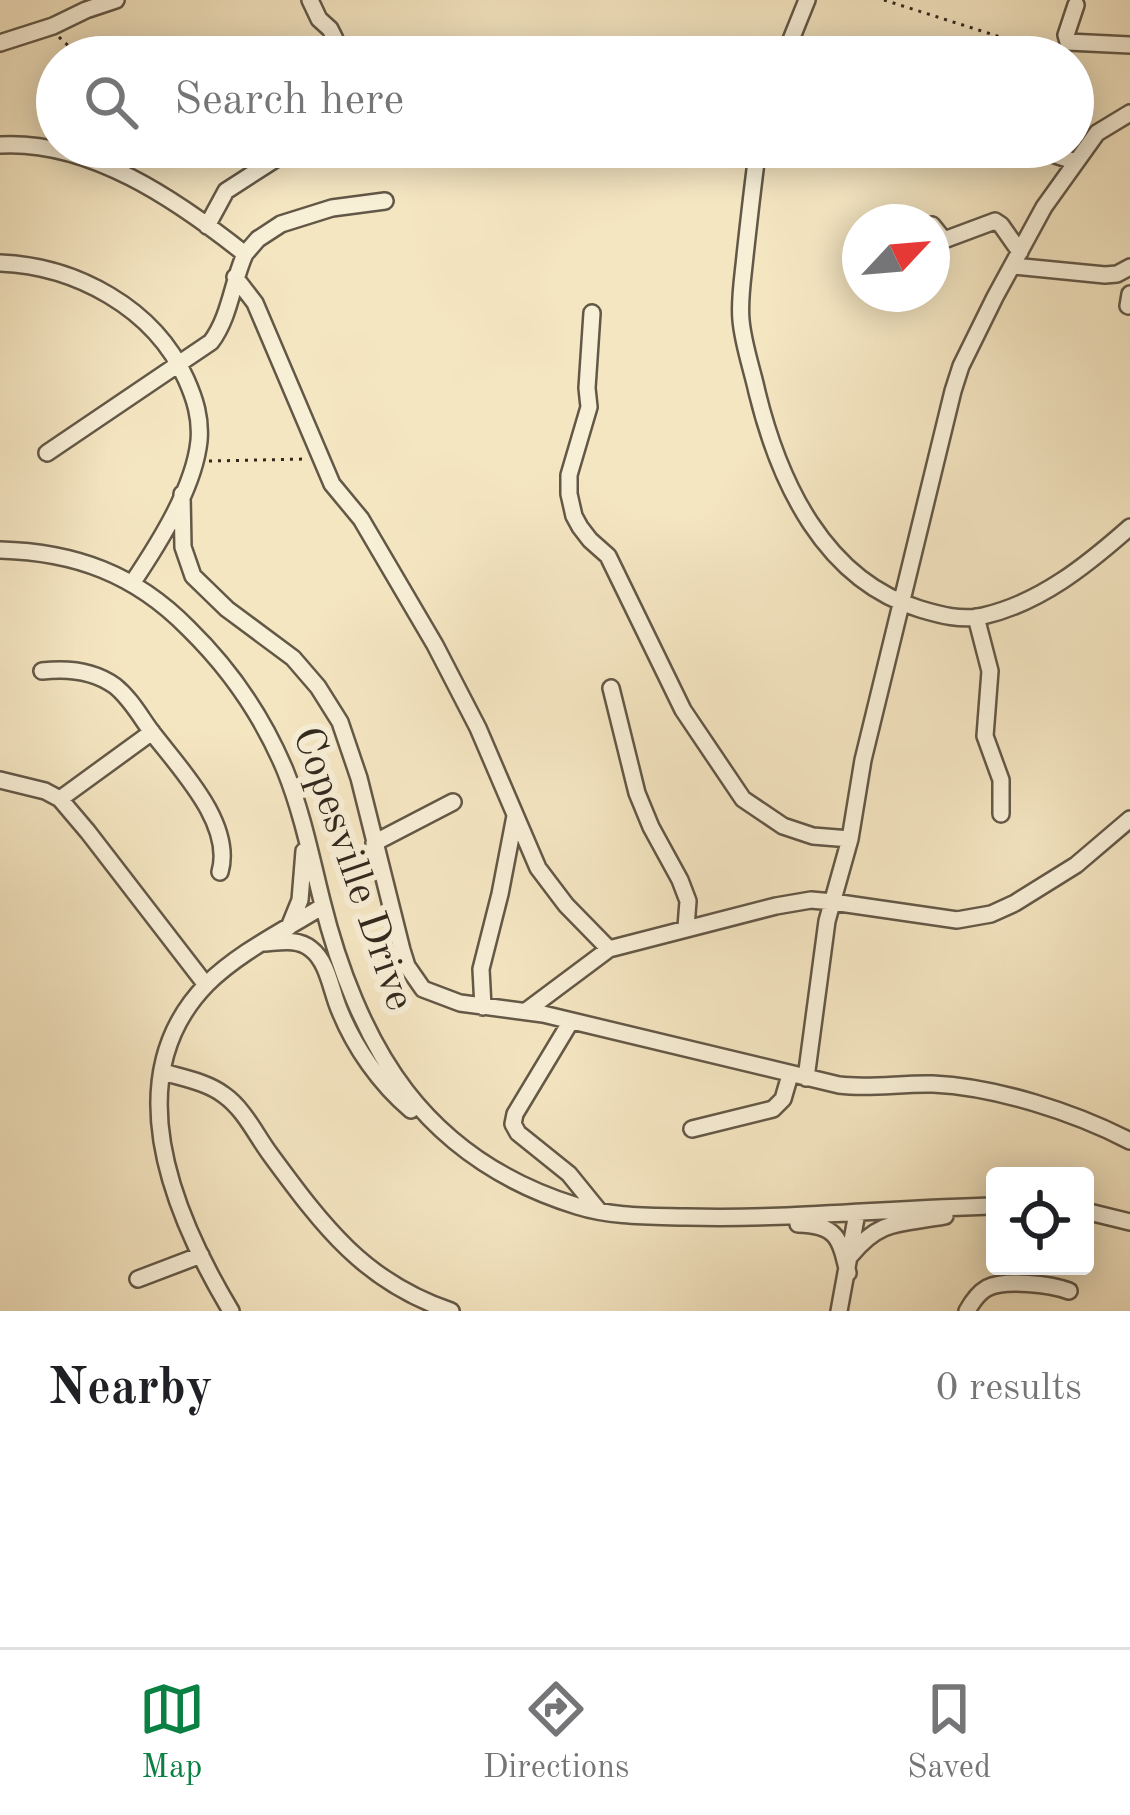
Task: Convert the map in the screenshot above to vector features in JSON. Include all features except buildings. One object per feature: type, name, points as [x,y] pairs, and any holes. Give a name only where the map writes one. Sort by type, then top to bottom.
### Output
[{"type":"street","points":[[0,44],[116,0]]},
{"type":"street","points":[[310,0],[333,36]]},
{"type":"street","points":[[792,36],[807,0]]},
{"type":"street","points":[[1066,36],[1076,5]]},
{"type":"street","points":[[1094,44],[1130,45]]},
{"type":"street","points":[[1094,137],[1130,113]]},
{"type":"street","points":[[0,145],[36,147]]},
{"type":"street","points":[[112,168],[244,254]]},
{"type":"street","points":[[207,226],[226,191],[262,168]]},
{"type":"street","points":[[756,168],[741,321],[770,444],[797,502],[832,552],[860,579],[902,604],[951,617],[976,617],[1045,592],[1130,527]]},
{"type":"street","points":[[692,1129],[773,1109],[798,1076],[827,921],[850,839],[862,760],[953,392],[1016,259],[1071,168]]},
{"type":"street","points":[[47,454],[211,343],[224,319],[244,254],[258,239],[280,224],[332,208],[385,201]]},
{"type":"street","points":[[950,238],[995,221],[1016,259]]},
{"type":"street","points":[[1016,259],[1126,273]]},
{"type":"street","points":[[0,263],[51,269],[136,313],[155,330],[178,363],[195,399],[200,418],[196,462],[158,545],[133,582]]},
{"type":"street","points":[[235,277],[255,303],[322,463],[436,645],[478,728],[538,868],[609,949]]},
{"type":"street","points":[[592,313],[589,407],[569,475],[574,516],[608,556],[683,710],[743,799],[783,826],[813,836],[850,839]]},
{"type":"street","points":[[182,494],[183,547],[194,576],[227,609],[293,658],[340,722],[401,950],[417,982],[429,993],[856,1088],[929,1084],[976,1089],[1050,1109],[1130,1142]]},
{"type":"street","name":"Copesville Drive","points":[[0,550],[72,560],[133,582],[165,605],[226,668],[255,709],[286,771],[323,906],[350,989],[369,1029],[406,1091],[430,1119],[498,1174],[599,1212],[730,1218],[986,1206]]},
{"type":"street","points":[[976,617],[990,671],[985,736],[1000,780],[1001,814]]},
{"type":"street","points":[[42,671],[75,669],[115,686],[132,704],[182,768],[210,814],[223,853],[220,872]]},
{"type":"street","points":[[611,688],[638,793],[685,891],[686,927]]},
{"type":"street","points":[[60,799],[152,732]]},
{"type":"street","points":[[0,780],[60,799],[206,986]]},
{"type":"street","points":[[374,843],[453,802]]},
{"type":"street","points":[[483,1006],[481,969],[515,816]]},
{"type":"street","points":[[526,1011],[609,949],[795,902],[833,902],[941,918],[981,917],[1015,903],[1076,865],[1130,819]]},
{"type":"street","points":[[288,928],[303,884],[304,830]]},
{"type":"street","points":[[223,1308],[164,1159],[159,1122],[163,1072],[179,1023],[206,986],[323,906]]},
{"type":"street","points":[[263,943],[297,942],[311,949],[323,965],[346,1025],[379,1076],[407,1106],[430,1119]]},
{"type":"street","points":[[571,1021],[513,1124],[578,1183],[599,1212]]},
{"type":"street","points":[[163,1072],[226,1096],[323,1226],[354,1257],[400,1290],[452,1311]]},
{"type":"street","points":[[851,1255],[870,1233],[883,1227],[986,1207]]},
{"type":"street","points":[[839,1311],[857,1213]]},
{"type":"street","points":[[1094,1213],[1130,1222]]},
{"type":"street","points":[[730,1218],[827,1228],[838,1238],[848,1273]]},
{"type":"street","points":[[138,1279],[201,1256]]},
{"type":"street","points":[[967,1311],[982,1292],[996,1286],[1043,1285],[1069,1291]]},
{"type":"path","points":[[884,0],[997,36]]},
{"type":"path","points":[[49,27],[58,36]]},
{"type":"path","points":[[196,462],[312,459],[322,463]]}]
